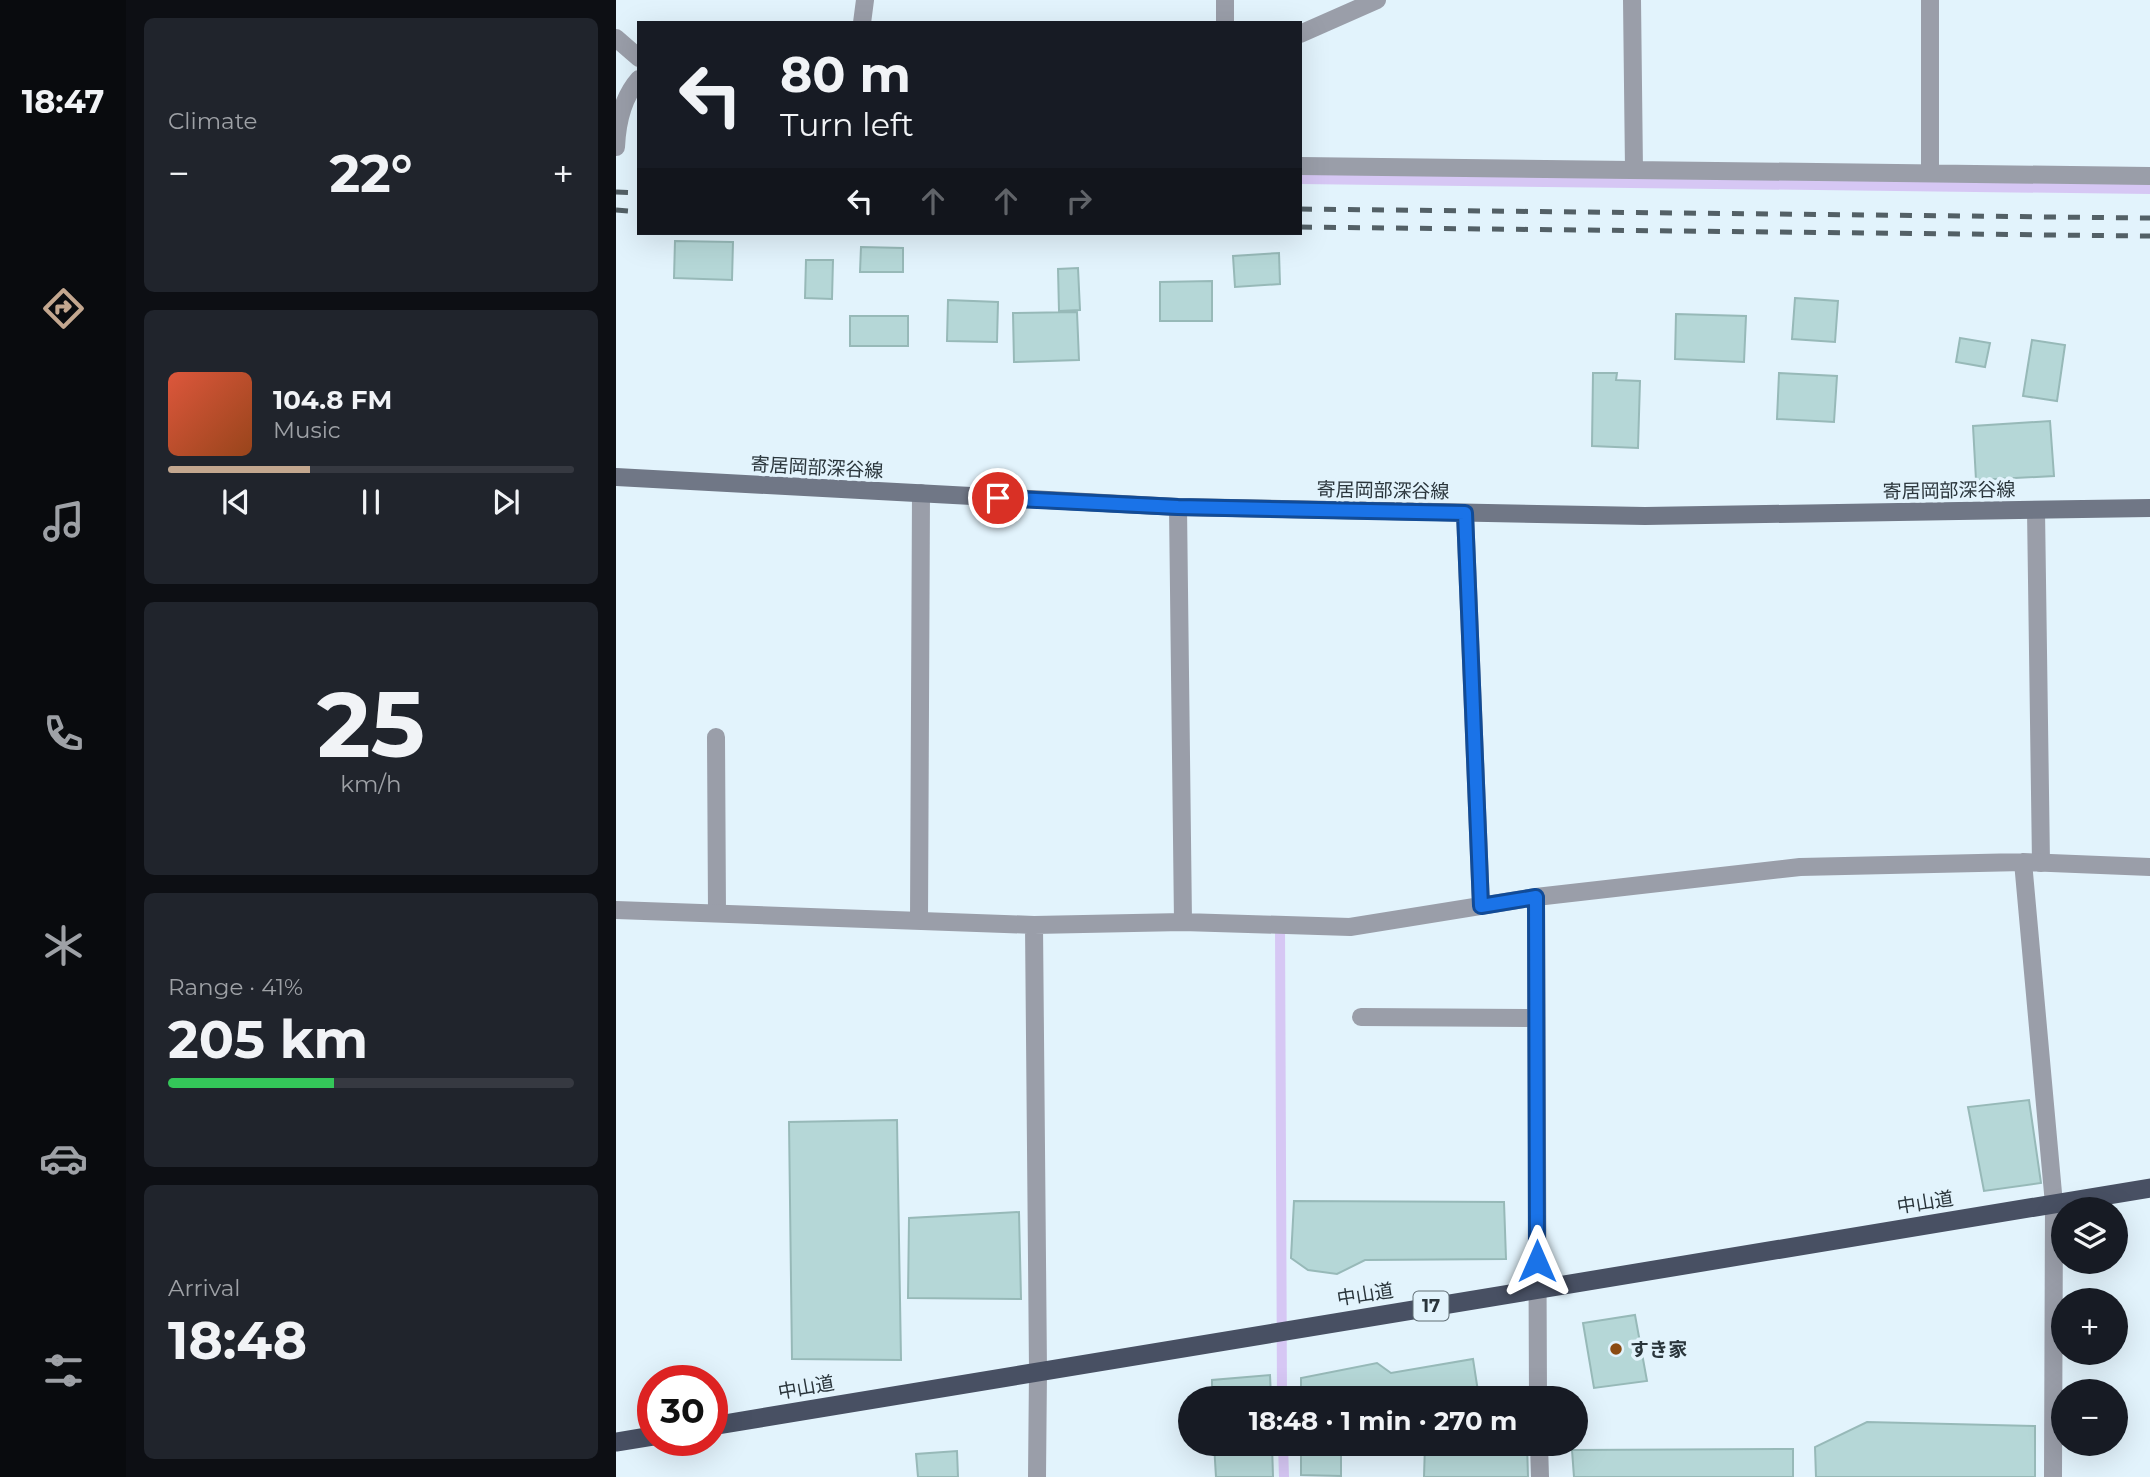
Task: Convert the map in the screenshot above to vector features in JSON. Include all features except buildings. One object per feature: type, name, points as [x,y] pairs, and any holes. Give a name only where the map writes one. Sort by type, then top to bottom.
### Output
[{"type":"highway","name":"中山道","points":[[2096,1197],[2150,1188]]},
{"type":"highway","name":"中山道","points":[[728,1423],[2051,1204]]},
{"type":"highway","points":[[616,1442],[637,1439]]},
{"type":"main road","name":"寄居岡部深谷線","points":[[616,477],[1178,507],[1465,513],[1645,516],[2150,508]]},
{"type":"street","points":[[862,21],[865,0]]},
{"type":"street","points":[[1225,0],[1225,21]]},
{"type":"street","points":[[1302,33],[1377,0]]},
{"type":"street","points":[[1632,0],[1634,170]]},
{"type":"street","points":[[1930,0],[1930,173]]},
{"type":"street","points":[[616,38],[637,56]]},
{"type":"street","points":[[616,147],[625,100],[637,83]]},
{"type":"street","points":[[1302,166],[2150,176]]},
{"type":"street","points":[[919,921],[920,493]]},
{"type":"street","points":[[1178,507],[1183,922]]},
{"type":"street","points":[[2036,510],[2041,863]]},
{"type":"street","points":[[1465,513],[1481,906]]},
{"type":"street","points":[[716,737],[717,913]]},
{"type":"street","points":[[2022,862],[2053,1197]]},
{"type":"street","points":[[616,909],[1034,925],[1183,922],[1350,927],[1536,897],[1800,867],[2022,862],[2150,867]]},
{"type":"street","points":[[1536,897],[1538,1386]]},
{"type":"street","points":[[1034,925],[1037,1477]]},
{"type":"street","points":[[1361,1017],[1536,1018]]},
{"type":"street","points":[[2053,1477],[2054,1274]]},
{"type":"street","points":[[1539,1456],[1539,1477]]},
{"type":"waterway","points":[[1302,179],[2150,189]]},
{"type":"waterway","points":[[1280,925],[1282,1386]]},
{"type":"waterway","points":[[1283,1456],[1284,1477]]},
{"type":"railway","points":[[616,192],[637,193]]},
{"type":"railway","points":[[1302,209],[2150,218]]},
{"type":"railway","points":[[616,210],[637,212]]},
{"type":"railway","points":[[1302,227],[2150,236]]},
{"type":"place","name":"すき家","points":[[1616,1349]]},
{"type":"route","points":[[998,498],[1178,507],[1465,513],[1481,906],[1536,897],[1537,1261]]}]
